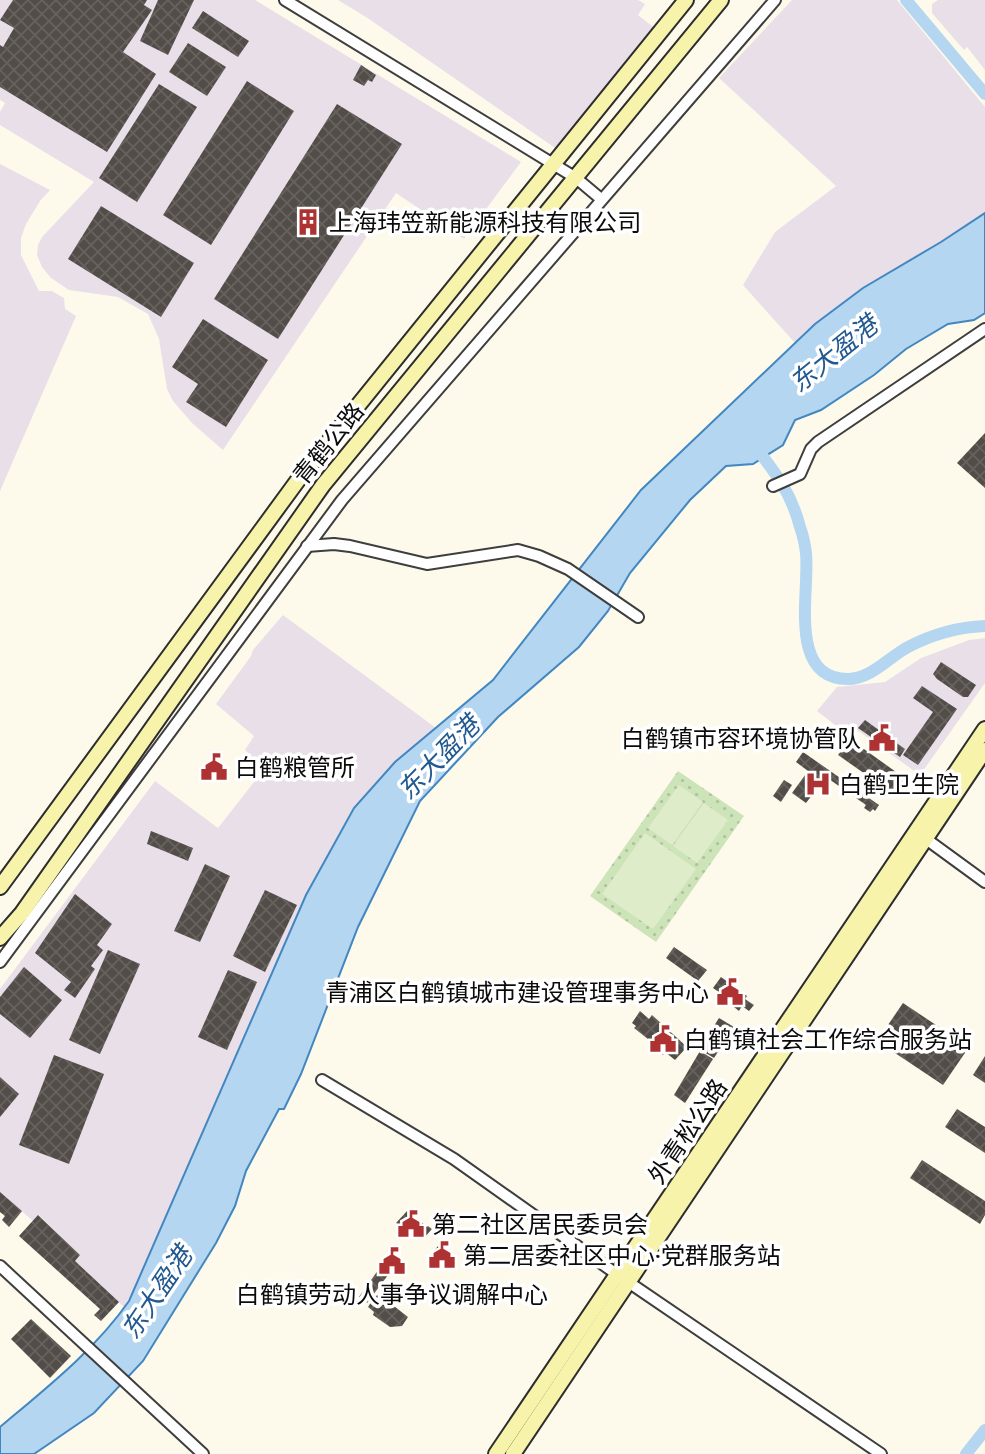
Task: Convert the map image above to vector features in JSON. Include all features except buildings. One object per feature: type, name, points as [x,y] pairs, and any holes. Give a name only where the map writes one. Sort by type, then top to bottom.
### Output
[{"type":"main road","name":"青鹤公路","points":[[0,887],[301,476],[686,0]]},
{"type":"main road","name":"青鹤公路","points":[[0,938],[22,913],[296,519],[721,0]]},
{"type":"main road","name":"外青松公路","points":[[513,1454],[623,1279],[921,835],[985,729]]},
{"type":"main road","name":"外青松公路","points":[[921,835],[985,750]]},
{"type":"main road","name":"外青松公路","points":[[496,1454],[567,1347],[623,1279]]},
{"type":"street","points":[[285,0],[576,178],[601,199]]},
{"type":"street","points":[[0,962],[341,500],[775,0]]},
{"type":"street","points":[[773,486],[797,478],[818,442],[985,329]]},
{"type":"street","points":[[307,546],[351,546],[427,564],[519,550],[568,569],[638,617]]},
{"type":"street","points":[[921,835],[985,882]]},
{"type":"street","points":[[321,1080],[454,1160],[623,1279],[881,1454]]},
{"type":"street","points":[[0,1266],[203,1454]]},
{"type":"shaded area","points":[[0,0],[255,0],[521,162],[464,239],[396,193],[223,450],[192,423],[173,401],[167,389],[159,339],[148,314],[118,297],[69,290],[51,278],[42,267],[37,255],[42,237],[94,182],[0,125],[0,112],[5,103],[0,100]]},
{"type":"shaded area","points":[[338,0],[638,0],[645,4],[638,15],[656,29],[558,150]]},
{"type":"shaded area","points":[[792,0],[897,0],[985,107],[985,213],[863,288],[815,324],[795,343],[743,285],[775,232],[836,186],[719,78]]},
{"type":"shaded area","points":[[938,0],[985,0],[985,70],[967,47],[964,50],[932,13],[932,4]]},
{"type":"shaded area","points":[[0,164],[50,190],[26,224],[21,238],[21,255],[39,291],[52,291],[64,298],[65,309],[76,316],[0,491]]},
{"type":"shaded area","points":[[283,615],[436,728],[395,762],[354,808],[306,895],[141,1276],[124,1307],[75,1261],[80,1255],[39,1215],[33,1221],[0,1192],[0,989],[155,781],[218,828],[265,768],[245,750],[254,736],[216,704],[253,650]]},
{"type":"shaded area","points":[[985,638],[985,683],[920,775],[857,730],[851,737],[817,711],[837,687],[885,682],[921,658],[969,640]]},
{"type":"green space","points":[[678,771],[744,816],[656,942],[590,896]]},
{"type":"green space","points":[[679,785],[703,802],[672,845],[648,828]]},
{"type":"green space","points":[[704,803],[728,820],[697,863],[673,846]]},
{"type":"green space","points":[[645,833],[696,869],[653,929],[602,894]]},
{"type":"water","name":"东大盈港","points":[[985,213],[985,313],[974,320],[948,324],[906,349],[874,375],[821,410],[795,420],[783,445],[753,464],[726,466],[690,500],[630,573],[608,611],[579,647],[498,717],[420,801],[358,927],[301,1074],[284,1109],[279,1109],[246,1171],[235,1206],[216,1243],[143,1361],[94,1413],[34,1454],[0,1454],[0,1427],[85,1352],[129,1301],[306,895],[354,808],[395,762],[493,680],[641,490],[815,324],[863,288]]},
{"type":"waterway","points":[[906,0],[985,94]]},
{"type":"waterway","points":[[753,444],[792,503],[803,537],[806,553],[806,630],[809,649],[816,665],[829,675],[856,678],[872,672],[901,651],[926,639],[945,632],[985,626]]},
{"type":"waterway","points":[[966,1454],[985,1430]]},
{"type":"place","name":"上海玮笠新能源科技有限公司","points":[[308,222]]},
{"type":"place","name":"白鹤镇市容环境协管队","points":[[882,738]]},
{"type":"place","name":"白鹤粮管所","points":[[214,767]]},
{"type":"place","name":"白鹤卫生院","points":[[818,784]]},
{"type":"place","name":"青浦区白鹤镇城市建设管理事务中心","points":[[730,992]]},
{"type":"place","name":"白鹤镇社会工作综合服务站","points":[[663,1039]]},
{"type":"place","name":"第二社区居民委员会","points":[[411,1224]]},
{"type":"place","name":"第二居委社区中心·党群服务站","points":[[442,1255]]},
{"type":"place","name":"白鹤镇劳动人事争议调解中心","points":[[392,1261]]}]
